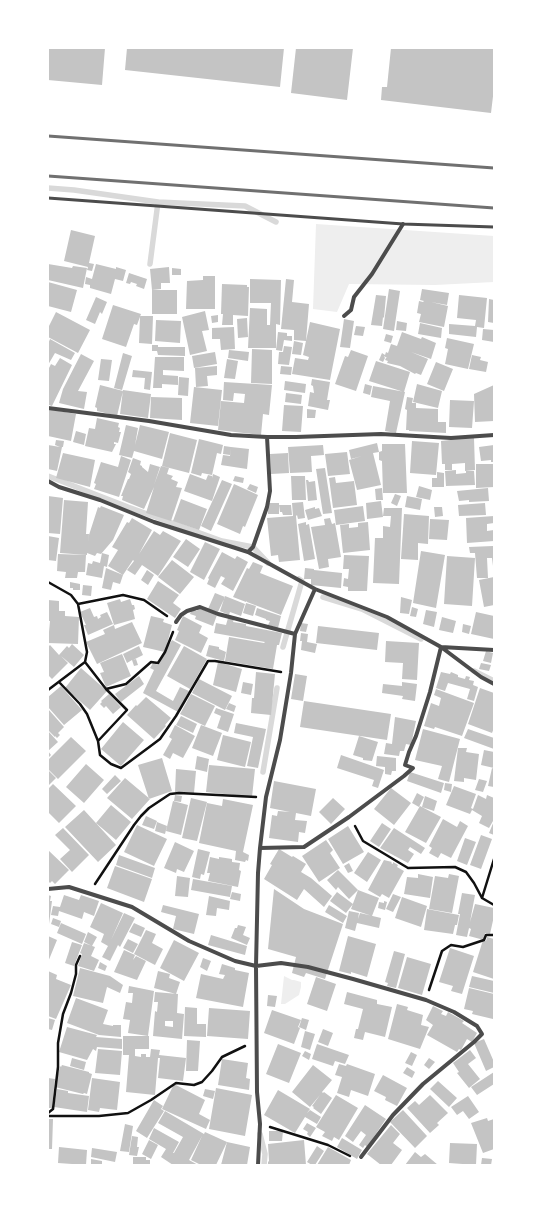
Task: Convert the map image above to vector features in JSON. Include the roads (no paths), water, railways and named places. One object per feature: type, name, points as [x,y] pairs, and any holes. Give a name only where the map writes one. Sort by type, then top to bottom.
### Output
[{"type":"street","points":[[344,316],[351,310],[354,297],[372,274],[403,224]]},
{"type":"street","points":[[48,408],[149,421],[231,434],[296,437],[381,434],[451,438],[494,435]]},
{"type":"street","points":[[248,552],[253,547],[267,507],[270,491],[267,436]]},
{"type":"street","points":[[48,481],[59,487],[100,500],[154,522],[248,552],[314,589],[387,617],[441,647],[481,677],[494,684]]},
{"type":"street","points":[[258,1165],[260,1124],[257,1092],[256,966],[260,848],[266,796],[280,740],[291,673],[295,634],[314,589]]},
{"type":"street","points":[[176,622],[181,615],[187,611],[200,607],[218,614],[295,634]]},
{"type":"street","points":[[441,647],[494,650]]},
{"type":"street","points":[[260,848],[304,847],[349,817],[413,768],[405,765],[408,752],[416,736],[426,706],[441,647]]},
{"type":"street","points":[[48,889],[69,888],[132,907],[189,941],[236,961],[256,966],[281,963],[308,967],[426,1000],[454,1012],[477,1026],[482,1034],[423,1084],[403,1104],[361,1157]]},
{"type":"lane","points":[[48,198],[403,224],[494,227]]},
{"type":"waterway","points":[[48,188],[74,190],[158,202]]},
{"type":"waterway","points":[[150,264],[158,202],[245,206],[276,222]]},
{"type":"waterway","points":[[48,476],[222,541],[253,547],[268,563]]},
{"type":"waterway","points":[[283,647],[302,581],[299,579]]},
{"type":"waterway","points":[[323,597],[362,609],[421,639]]},
{"type":"waterway","points":[[474,671],[494,681]]},
{"type":"waterway","points":[[263,772],[277,688]]},
{"type":"waterway","points":[[260,1134],[265,1154],[264,1165]]},
{"type":"railway","points":[[48,136],[494,168]]},
{"type":"railway","points":[[48,176],[494,208]]}]
